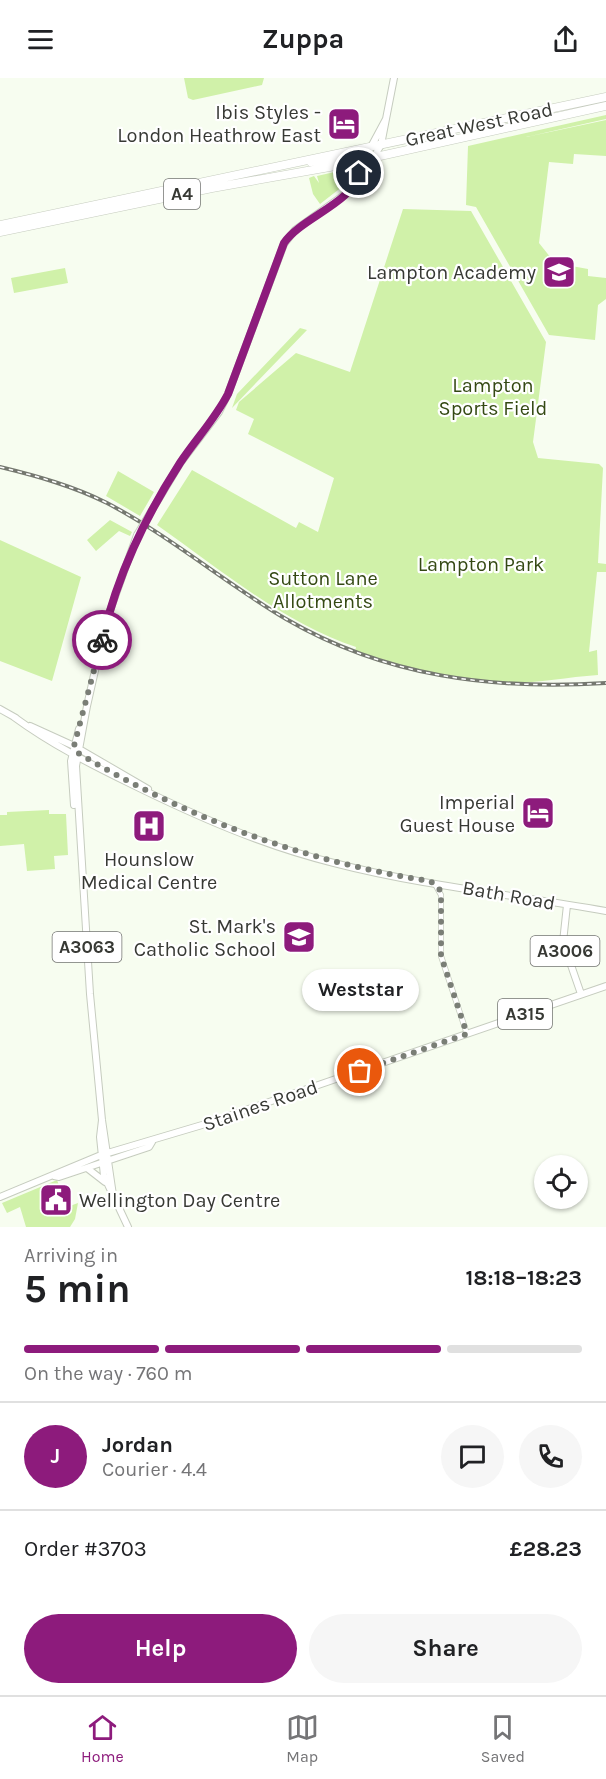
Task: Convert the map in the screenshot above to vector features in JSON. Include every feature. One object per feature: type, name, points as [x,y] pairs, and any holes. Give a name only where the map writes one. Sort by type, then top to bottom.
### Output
[{"type":"highway","name":"Great West Road","points":[[0,225],[606,97]]},
{"type":"highway","name":"Great West Road","points":[[0,232],[606,106]]},
{"type":"highway","name":"A4","points":[[304,161],[323,162],[368,157]]},
{"type":"main road","name":"A3063","points":[[368,157],[381,145],[394,78]]},
{"type":"main road","name":"A3063","points":[[128,1227],[108,1185],[75,752],[106,622],[137,535],[181,462],[219,412],[228,394],[284,243],[295,230],[344,195],[358,179],[386,119]]},
{"type":"main road","name":"Bath Road","points":[[0,709],[133,785],[244,834],[320,859],[430,881],[606,911]]},
{"type":"main road","name":"Bath Road","points":[[14,717],[172,803]]},
{"type":"main road","name":"A3006","points":[[567,905],[563,945],[581,994]]},
{"type":"main road","name":"Staines Road","points":[[55,1174],[59,1177],[87,1168],[119,1149],[151,1143],[606,986]]},
{"type":"main road","name":"A3063","points":[[102,1120],[105,1158],[113,1195]]},
{"type":"main road","points":[[105,1138],[119,1149]]},
{"type":"main road","points":[[105,1158],[151,1143]]},
{"type":"main road","name":"Staines Road","points":[[0,1197],[55,1174],[105,1158]]},
{"type":"main road","points":[[87,1168],[108,1185]]},
{"type":"street","points":[[430,881],[439,888],[441,895],[441,956],[467,1034]]},
{"type":"street","points":[[441,895],[446,888],[453,885]]},
{"type":"green space","points":[[184,78],[264,78],[262,85],[193,100],[188,98]]},
{"type":"green space","name":"Lampton Academy","points":[[606,115],[606,119],[526,137],[606,120],[606,156],[574,154],[573,164],[549,162],[539,243],[555,263],[588,269],[588,276],[606,278],[606,299],[598,305],[595,340],[549,335],[476,207],[466,205],[468,146]]},
{"type":"green space","points":[[352,168],[354,172],[347,183],[320,204],[313,194],[309,178],[314,176],[319,183],[317,176]]},
{"type":"green space","name":"Lampton Park","points":[[403,209],[471,211],[546,342],[533,442],[538,458],[599,464],[603,468],[598,563],[606,564],[606,572],[597,572],[589,652],[597,650],[598,675],[521,683],[470,681],[412,669],[355,652],[356,647],[303,624],[253,594],[157,525],[192,470],[296,528],[299,522],[318,532],[334,478],[248,434],[254,419],[236,410],[239,402],[296,353],[350,372]]},
{"type":"green space","points":[[65,268],[68,283],[14,293],[11,278]]},
{"type":"green space","points":[[300,328],[307,330],[232,408],[237,394]]},
{"type":"green space","points":[[118,471],[154,492],[140,516],[106,496]]},
{"type":"green space","points":[[110,520],[132,532],[130,536],[119,531],[96,551],[87,540]]},
{"type":"green space","points":[[0,540],[81,577],[52,681],[0,661]]},
{"type":"green space","points":[[49,810],[49,814],[66,814],[68,855],[54,856],[55,869],[27,871],[24,844],[0,846],[0,815],[7,815],[7,812]]},
{"type":"green space","points":[[363,969],[366,993],[337,997],[333,973]]},
{"type":"green space","points":[[57,1180],[67,1207],[78,1203],[75,1219],[70,1227],[26,1227],[20,1207],[7,1213],[2,1203]]},
{"type":"railway","points":[[0,467],[55,482],[107,503],[153,530],[286,619],[324,639],[362,654],[401,667],[481,681],[564,685],[606,683]]},
{"type":"way so far","points":[[102,640],[87,706],[74,746],[78,753],[148,793],[244,834],[332,863],[430,881],[439,888],[441,892],[441,956],[467,1034],[360,1071]]},
{"type":"place","name":"Ibis Styles - London Heathrow East","points":[[344,124]]},
{"type":"place","name":"Lampton Academy","points":[[559,272]]},
{"type":"place","name":"Imperial Guest House","points":[[538,813]]},
{"type":"place","name":"Hounslow Medical Centre","points":[[149,826]]},
{"type":"place","name":"St. Mark's Catholic School","points":[[299,937]]},
{"type":"place","name":"Weststar","points":[[360,1071]]},
{"type":"place","name":"Wellington Day Centre","points":[[56,1200]]},
{"type":"route","points":[[102,640],[106,622],[136,537],[181,462],[219,412],[228,394],[261,311],[284,243],[295,230],[350,190],[359,173]]},
{"type":"park label","name":"Lampton Sports Field","points":[[493,396]]},
{"type":"park label","name":"Sutton Lane Allotments","points":[[323,590]]}]
